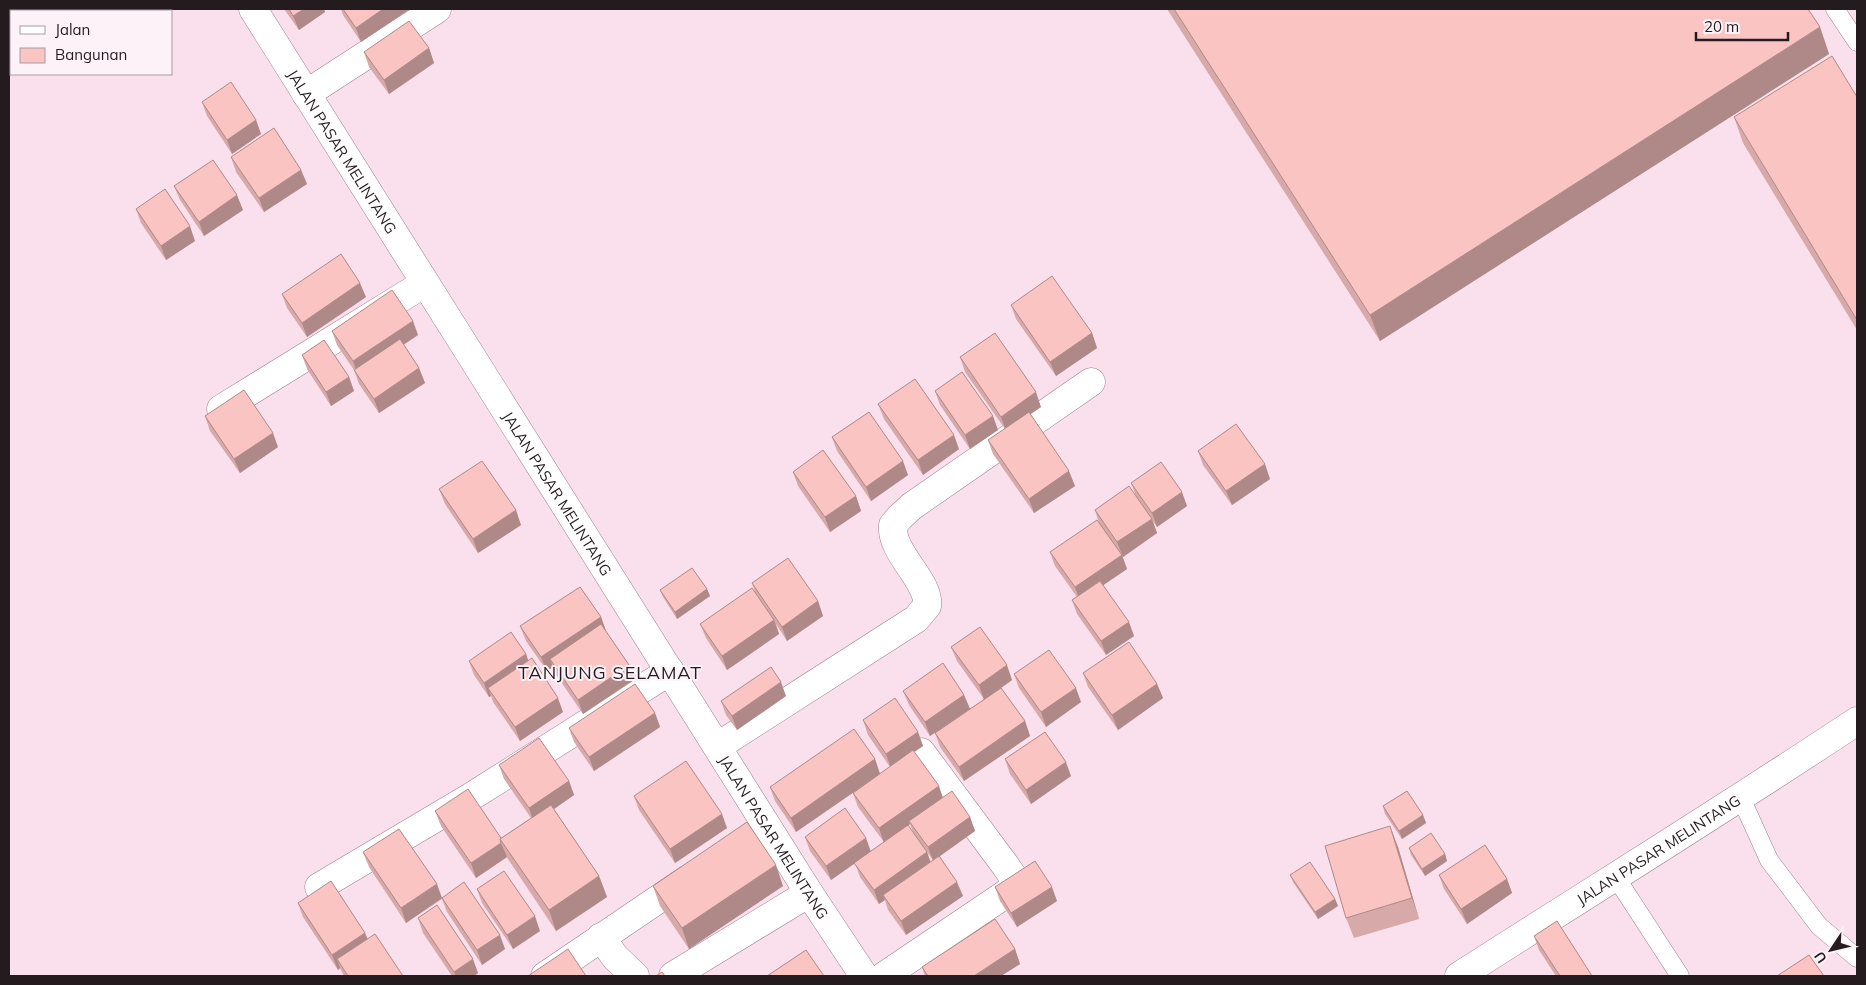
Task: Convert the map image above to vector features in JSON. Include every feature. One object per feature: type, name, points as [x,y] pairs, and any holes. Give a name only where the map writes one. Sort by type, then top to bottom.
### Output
[{"type":"street","name":"JALAN PASAR MELINTANG","points":[[253,9],[864,976]]},
{"type":"street","points":[[306,94],[437,9]]},
{"type":"street","points":[[221,409],[425,283]]},
{"type":"street","points":[[718,746],[916,618],[927,606],[926,595],[894,539],[894,525],[912,506],[1091,382]]},
{"type":"street","points":[[319,887],[469,798],[670,671]]},
{"type":"street","name":"JALAN PASAR MELINTANG","points":[[1459,976],[1741,798],[1857,721]]},
{"type":"street","points":[[884,976],[1007,894],[1014,886],[1014,878],[1010,872],[920,752]]},
{"type":"street","points":[[745,842],[769,826]]},
{"type":"street","points":[[545,976],[704,868]]},
{"type":"street","points":[[673,976],[810,893]]},
{"type":"street","points":[[601,938],[635,976]]},
{"type":"lane","points":[[1835,9],[1857,42]]},
{"type":"lane","points":[[1741,798],[1769,860],[1819,926],[1857,958]]},
{"type":"lane","points":[[1615,876],[1680,976]]},
{"type":"building","points":[[289,9],[304,9],[293,16]]},
{"type":"building","points":[[343,9],[383,9],[356,28]]},
{"type":"building","points":[[1174,9],[1808,9],[1820,27],[1370,315]]},
{"type":"building","points":[[409,21],[429,48],[384,80],[364,52]]},
{"type":"building","points":[[1832,56],[1857,97],[1857,320],[1734,117]]},
{"type":"building","points":[[231,82],[256,120],[227,140],[202,102]]},
{"type":"building","points":[[274,128],[301,170],[259,198],[231,157]]},
{"type":"building","points":[[213,160],[237,195],[199,222],[174,186]]},
{"type":"building","points":[[165,189],[190,226],[161,246],[136,209]]},
{"type":"building","points":[[341,254],[360,283],[302,323],[282,294]]},
{"type":"building","points":[[1052,276],[1092,333],[1050,362],[1011,305]]},
{"type":"building","points":[[392,290],[413,321],[353,361],[332,331]]},
{"type":"building","points":[[995,333],[1036,392],[1001,417],[960,357]]},
{"type":"building","points":[[400,339],[419,368],[374,399],[354,370]]},
{"type":"building","points":[[324,340],[349,377],[326,392],[302,355]]},
{"type":"building","points":[[962,372],[993,416],[965,435],[935,391]]},
{"type":"building","points":[[915,379],[954,435],[918,460],[878,404]]},
{"type":"building","points":[[244,390],[273,433],[234,459],[205,416]]},
{"type":"building","points":[[869,412],[903,461],[866,487],[832,437]]},
{"type":"building","points":[[1029,412],[1069,471],[1029,499],[988,440]]},
{"type":"building","points":[[1236,424],[1265,464],[1226,491],[1198,451]]},
{"type":"building","points":[[823,450],[856,496],[825,517],[793,472]]},
{"type":"building","points":[[482,461],[516,510],[473,539],[439,489]]},
{"type":"building","points":[[1161,462],[1182,492],[1152,513],[1131,483]]},
{"type":"building","points":[[1129,486],[1152,519],[1117,542],[1095,510]]},
{"type":"building","points":[[1097,520],[1122,555],[1075,587],[1050,552]]},
{"type":"building","points":[[788,558],[818,601],[782,627],[752,583]]},
{"type":"building","points":[[692,568],[707,589],[675,612],[660,590]]},
{"type":"building","points":[[1100,581],[1129,622],[1101,641],[1072,600]]},
{"type":"building","points":[[580,587],[601,617],[541,657],[520,626]]},
{"type":"building","points":[[752,588],[774,620],[722,656],[700,624]]},
{"type":"building","points":[[601,624],[629,665],[578,700],[550,659]]},
{"type":"building","points":[[980,627],[1007,665],[979,685],[951,647]]},
{"type":"building","points":[[511,632],[526,654],[484,683],[469,661]]},
{"type":"building","points":[[1129,642],[1157,684],[1112,715],[1083,673]]},
{"type":"building","points":[[1049,650],[1076,688],[1041,712],[1014,674]]},
{"type":"building","points":[[532,658],[558,698],[515,727],[488,688]]},
{"type":"building","points":[[943,663],[964,695],[925,722],[903,691]]},
{"type":"building","points":[[771,667],[781,682],[732,716],[721,701]]},
{"type":"building","points":[[635,684],[655,713],[589,757],[569,728]]},
{"type":"building","points":[[1001,688],[1025,721],[959,767],[935,733]]},
{"type":"building","points":[[895,698],[918,732],[886,754],[863,720]]},
{"type":"building","points":[[854,729],[875,759],[791,818],[770,787]]},
{"type":"building","points":[[1045,732],[1066,762],[1026,790],[1005,759]]},
{"type":"building","points":[[539,738],[569,781],[529,808],[499,765]]},
{"type":"building","points":[[913,750],[939,786],[879,828],[853,793]]},
{"type":"building","points":[[686,761],[722,814],[670,849],[634,796]]},
{"type":"building","points":[[468,789],[501,838],[501,843],[471,863],[435,811]]},
{"type":"building","points":[[952,791],[970,817],[928,847],[909,821]]},
{"type":"building","points":[[1407,791],[1423,815],[1399,831],[1383,806]]},
{"type":"building","points":[[551,805],[599,876],[549,910],[500,839]]},
{"type":"building","points":[[845,808],[866,838],[826,866],[805,837]]},
{"type":"building","points":[[747,822],[776,865],[682,928],[653,886]]},
{"type":"building","points":[[908,825],[927,852],[874,890],[854,863]]},
{"type":"building","points":[[1390,826],[1412,898],[1346,918],[1325,846]]},
{"type":"building","points":[[399,829],[437,884],[401,908],[363,852]]},
{"type":"building","points":[[1431,833],[1445,854],[1422,869],[1409,848]]},
{"type":"building","points":[[1485,845],[1507,879],[1461,909],[1439,875]]},
{"type":"building","points":[[939,856],[957,882],[901,921],[883,895]]},
{"type":"building","points":[[1035,861],[1052,887],[1011,913],[995,887]]},
{"type":"building","points":[[1310,862],[1335,899],[1315,912],[1290,875]]},
{"type":"building","points":[[504,871],[535,916],[507,935],[477,889]]},
{"type":"building","points":[[331,881],[365,933],[332,955],[298,903]]},
{"type":"building","points":[[464,882],[500,935],[477,950],[442,898]]},
{"type":"building","points":[[437,905],[473,959],[454,972],[418,918]]},
{"type":"building","points":[[995,919],[1015,949],[974,976],[928,976],[922,967]]},
{"type":"building","points":[[1557,921],[1592,976],[1560,976],[1534,936]]},
{"type":"building","points":[[375,934],[403,976],[348,976],[337,959]]},
{"type":"building","points":[[568,949],[586,976],[528,976]]},
{"type":"building","points":[[806,950],[824,976],[767,976]]},
{"type":"building","points":[[1809,955],[1824,976],[1777,976]]},
{"type":"building","points":[[662,972],[665,976],[656,976]]},
{"type":"district","name":"TANJUNG SELAMAT","points":[[610,672]]}]
